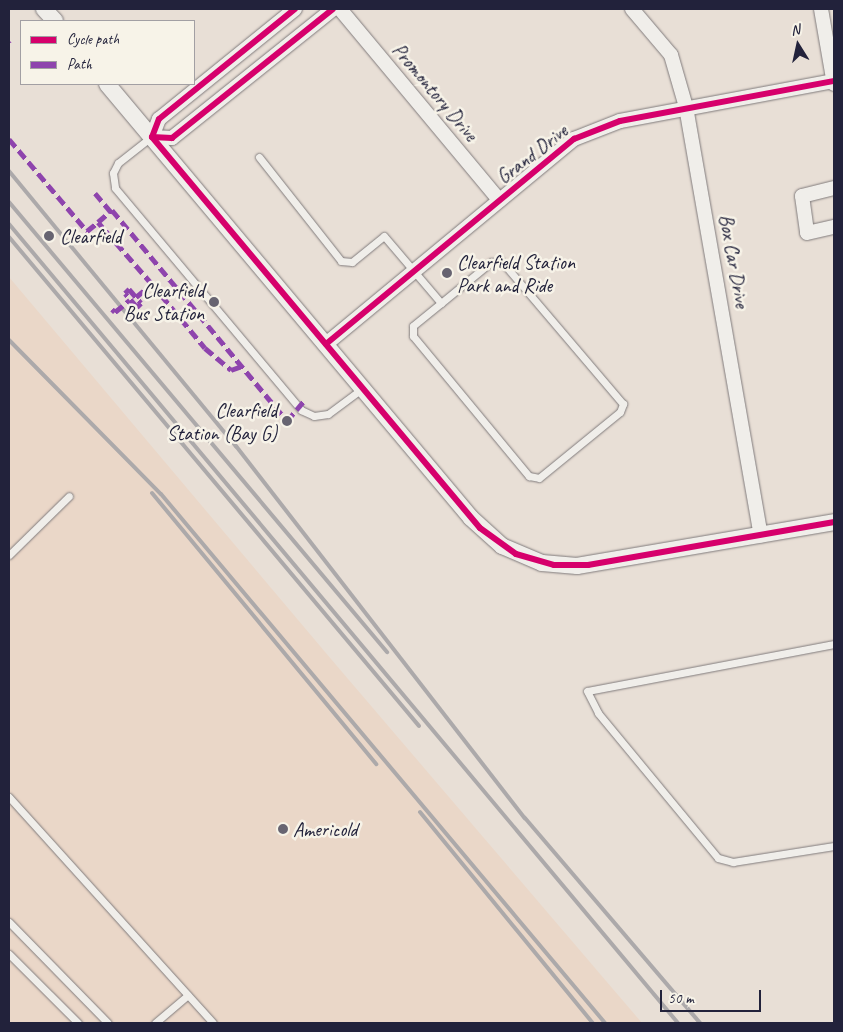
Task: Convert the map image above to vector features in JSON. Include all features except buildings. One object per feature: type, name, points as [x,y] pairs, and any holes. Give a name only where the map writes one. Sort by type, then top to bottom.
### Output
[{"type":"street","points":[[44,9],[54,20]]},
{"type":"street","points":[[152,137],[159,119],[295,9]]},
{"type":"street","points":[[152,137],[172,138],[333,9]]},
{"type":"street","name":"Promontory Drive","points":[[340,9],[499,200]]},
{"type":"street","name":"Box Car Drive","points":[[632,9],[671,56],[686,106],[762,534]]},
{"type":"street","points":[[821,9],[834,82]]},
{"type":"street","name":"Grand Drive","points":[[326,344],[574,139],[620,121],[686,106],[834,82]]},
{"type":"street","points":[[108,85],[480,528],[502,546],[530,560],[588,565],[834,522]]},
{"type":"street","points":[[834,188],[802,196],[807,232],[834,227]]},
{"type":"lane","points":[[152,137],[118,163],[113,172],[114,188],[299,408],[323,416],[363,388]]},
{"type":"lane","points":[[259,156],[341,261],[352,262],[384,236],[441,303]]},
{"type":"lane","points":[[491,262],[502,262],[623,404],[620,412],[539,478],[529,476],[412,336],[413,326],[441,303],[491,262]]},
{"type":"lane","points":[[9,554],[69,496]]},
{"type":"lane","points":[[834,644],[587,690],[598,714],[718,858],[733,862],[834,846]]},
{"type":"lane","points":[[9,798],[214,1023]]},
{"type":"lane","points":[[9,922],[108,1023]]},
{"type":"lane","points":[[9,954],[78,1023]]},
{"type":"lane","points":[[155,1023],[188,995]]},
{"type":"shaded area","points":[[9,277],[331,659],[642,1023],[9,1023]]},
{"type":"railway","points":[[9,171],[236,446],[525,818],[700,1023]]},
{"type":"railway","points":[[9,202],[387,652]]},
{"type":"railway","points":[[9,224],[678,1023]]},
{"type":"railway","points":[[9,237],[419,726]]},
{"type":"railway","points":[[9,340],[161,494],[605,1023]]},
{"type":"railway","points":[[152,493],[376,764]]},
{"type":"railway","points":[[420,812],[593,1023]]},
{"type":"marked path","points":[[9,139],[87,231],[98,222]]},
{"type":"marked path","points":[[95,193],[111,212]]},
{"type":"marked path","points":[[136,297],[152,284],[98,222],[112,210],[287,421],[304,401]]},
{"type":"marked path","points":[[152,284],[205,348],[231,370],[242,366]]},
{"type":"marked path","points":[[129,289],[141,303],[137,307],[125,293],[129,289]]},
{"type":"marked path","points":[[112,309],[115,312],[130,300]]},
{"type":"cycle path","points":[[152,137],[159,119],[295,9]]},
{"type":"cycle path","points":[[152,137],[172,138],[333,9]]},
{"type":"cycle path","points":[[326,344],[574,139],[620,121],[834,81]]},
{"type":"cycle path","points":[[152,137],[480,528],[516,554],[554,565],[588,565],[834,522]]},
{"type":"place","name":"Clearfield","points":[[49,236]]},
{"type":"place","name":"Clearfield Station Park and Ride","points":[[447,273]]},
{"type":"place","name":"Clearfield Bus Station","points":[[214,302]]},
{"type":"place","name":"Clearfield Station (Bay G)","points":[[287,421]]},
{"type":"place","name":"Americold","points":[[283,829]]}]
